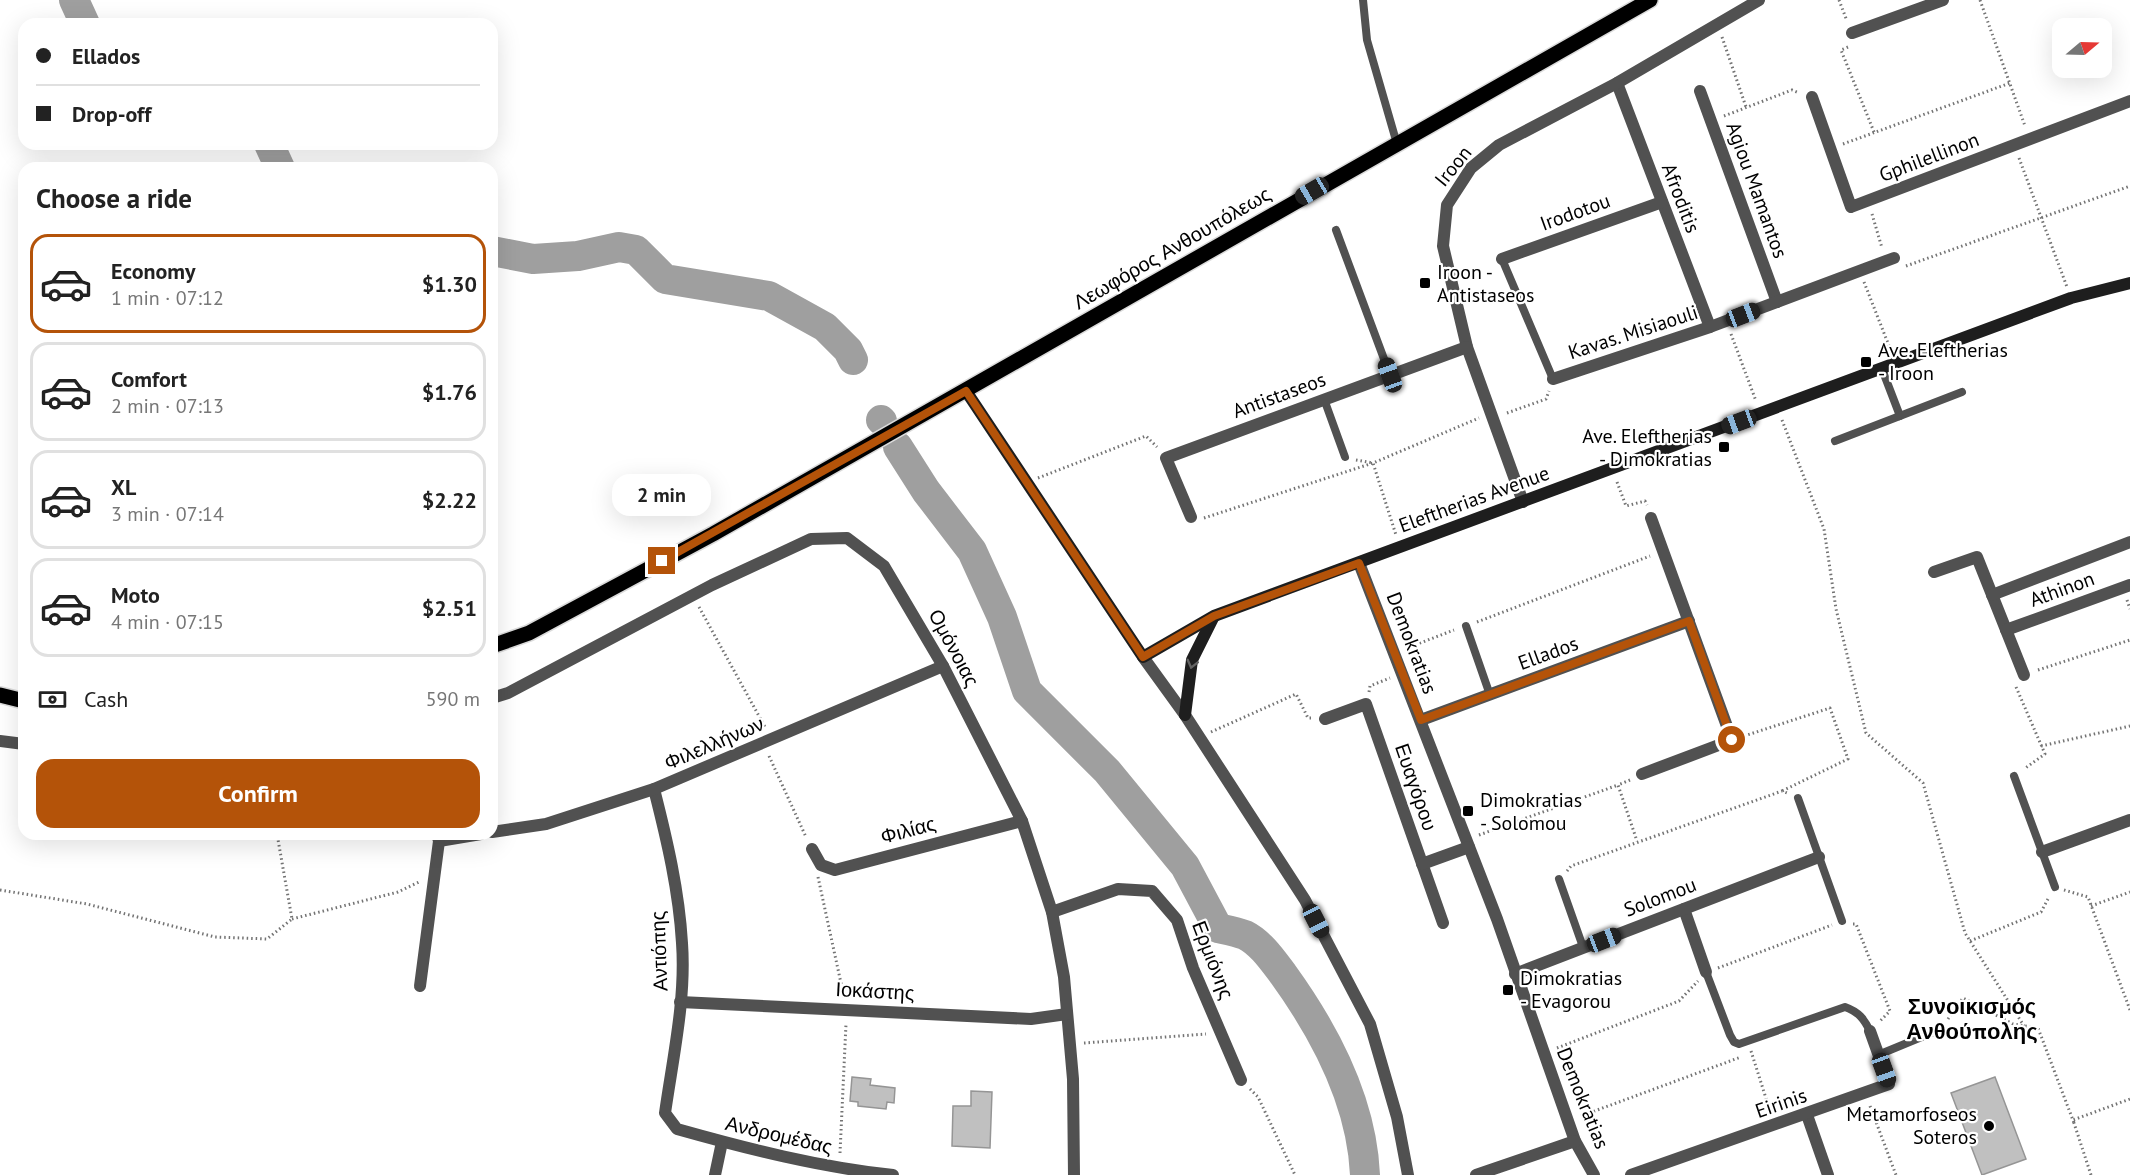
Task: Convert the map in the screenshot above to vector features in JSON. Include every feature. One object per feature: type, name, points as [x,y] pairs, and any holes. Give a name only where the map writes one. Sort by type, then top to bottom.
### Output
[{"type":"main road","name":"Λεωφόρος Ανθουπόλεως","points":[[498,644],[529,633],[856,453],[1650,0]]},
{"type":"main road","name":"Eleftherias Avenue","points":[[1143,657],[1214,616],[2071,298],[2130,283]]},
{"type":"main road","points":[[966,391],[1143,657]]},
{"type":"main road","points":[[1185,715],[1192,660],[1214,616]]},
{"type":"main road","points":[[0,695],[18,700]]},
{"type":"street","name":"Iroon","points":[[1523,502],[1467,347],[1443,246],[1447,205],[1471,168],[1499,145],[1617,82],[1759,0]]},
{"type":"street","points":[[1854,38],[1918,4],[1943,0]]},
{"type":"street","name":"Afroditis","points":[[1617,82],[1710,327]]},
{"type":"street","name":"Agiou Mamantos","points":[[1700,91],[1777,302]]},
{"type":"street","name":"Gphilellinon","points":[[1812,98],[1851,207],[2130,101]]},
{"type":"street","name":"Irodotou","points":[[1502,259],[1662,202]]},
{"type":"street","name":"Kavas. Misiaouli","points":[[1553,379],[1710,327],[1889,259]]},
{"type":"street","name":"Antistaseos","points":[[1166,458],[1467,347]]},
{"type":"street","points":[[1166,458],[1191,516]]},
{"type":"street","points":[[1642,774],[1732,740],[1651,518]]},
{"type":"street","name":"Ομόνοιας","points":[[498,696],[508,693],[692,595],[811,539],[847,538],[884,566],[943,666],[1022,821],[1052,912],[1064,977],[1073,1079],[1074,1175]]},
{"type":"street","points":[[1992,594],[2130,542]]},
{"type":"street","points":[[1934,572],[1977,557],[2024,675]]},
{"type":"street","name":"Demokratias","points":[[1359,563],[1497,919],[1575,1141],[1594,1175]]},
{"type":"street","name":"Athinon","points":[[2006,630],[2130,585]]},
{"type":"street","name":"Ellados","points":[[1421,720],[1689,621]]},
{"type":"street","points":[[1143,657],[1185,715],[1305,900],[1370,1024],[1397,1117],[1408,1175]]},
{"type":"street","name":"Φιλελλήνων","points":[[498,831],[546,824],[654,789],[943,666]]},
{"type":"street","points":[[1325,719],[1366,704]]},
{"type":"street","name":"Ευαγόρου","points":[[1366,704],[1443,923]]},
{"type":"street","points":[[0,741],[18,743]]},
{"type":"street","name":"Αντιόπης","points":[[654,789],[672,860],[682,944],[680,1002],[665,1113]]},
{"type":"street","points":[[2042,852],[2130,820]]},
{"type":"street","name":"Φιλίας","points":[[812,849],[821,865],[836,870],[1022,821]]},
{"type":"street","points":[[420,986],[438,840]]},
{"type":"street","points":[[1422,864],[1467,843]]},
{"type":"street","name":"Solomou","points":[[1515,974],[1819,857]]},
{"type":"street","name":"Ερμιόνης","points":[[1052,912],[1118,889],[1152,891],[1177,920],[1193,968],[1241,1080]]},
{"type":"street","points":[[1684,909],[1706,972]]},
{"type":"street","name":"Ιοκάστης","points":[[680,1002],[1031,1018],[1067,1014]]},
{"type":"street","name":"Eirinis","points":[[1631,1175],[1807,1115],[1889,1084],[1870,1031]]},
{"type":"street","name":"Ανδρομέδας","points":[[665,1113],[677,1129],[722,1142],[838,1172],[893,1175]]},
{"type":"street","points":[[1807,1115],[1828,1175]]},
{"type":"street","points":[[1476,1175],[1575,1141]]},
{"type":"street","points":[[715,1175],[722,1142]]},
{"type":"lane","points":[[1363,0],[1367,40],[1397,144]]},
{"type":"lane","points":[[1336,230],[1390,375]]},
{"type":"lane","points":[[1502,259],[1553,379]]},
{"type":"lane","points":[[1882,369],[1900,416]]},
{"type":"lane","points":[[1835,441],[1962,392]]},
{"type":"lane","points":[[1324,399],[1345,457]]},
{"type":"lane","points":[[1466,626],[1490,695]]},
{"type":"lane","points":[[2014,776],[2055,887]]},
{"type":"lane","points":[[1798,798],[1842,921]]},
{"type":"lane","points":[[1559,879],[1583,947]]},
{"type":"lane","points":[[1706,972],[1734,1042],[1739,1044],[1845,1007],[1854,1010],[1863,1018],[1870,1031]]},
{"type":"lane","points":[[1878,1055],[1941,1029]]},
{"type":"path","points":[[1980,0],[2030,139]]},
{"type":"path","points":[[1718,24],[1746,107]]},
{"type":"path","points":[[1854,38],[1841,50],[1875,132]]},
{"type":"path","points":[[1830,149],[2010,83]]},
{"type":"path","points":[[1711,121],[1792,90],[1812,98]]},
{"type":"path","points":[[2014,145],[2071,298]]},
{"type":"path","points":[[1869,200],[1889,259],[1899,268],[2130,186]]},
{"type":"path","points":[[1860,271],[1896,364]]},
{"type":"path","points":[[1726,321],[1761,414]]},
{"type":"path","points":[[1191,516],[1208,518],[1373,463],[1493,415],[1546,399],[1553,379]]},
{"type":"path","points":[[1778,408],[1824,529],[1836,609],[1866,733],[1923,783],[1965,933],[2024,1026]]},
{"type":"path","points":[[1028,482],[1146,436],[1166,458]]},
{"type":"path","points":[[1345,457],[1373,463]]},
{"type":"path","points":[[1373,463],[1400,548]]},
{"type":"path","points":[[1612,469],[1626,506],[1645,501],[1651,518]]},
{"type":"path","points":[[1395,653],[1663,551]]},
{"type":"path","points":[[692,595],[768,742],[812,849],[846,1010],[838,1172]]},
{"type":"path","points":[[2014,776],[2044,754],[2015,684],[2024,675],[2130,640]]},
{"type":"path","points":[[1366,704],[1370,687],[1402,672]]},
{"type":"path","points":[[1199,737],[1296,694],[1308,718],[1325,719]]},
{"type":"path","points":[[1559,879],[1571,866],[1782,791],[1848,759],[1830,708],[1732,740]]},
{"type":"path","points":[[2041,746],[2130,726]]},
{"type":"path","points":[[1467,843],[1642,774]]},
{"type":"path","points":[[1618,785],[1637,841]]},
{"type":"path","points":[[1782,791],[1798,798]]},
{"type":"path","points":[[278,840],[292,919]]},
{"type":"path","points":[[0,890],[87,904],[214,937],[267,939],[292,919],[398,892],[434,876]]},
{"type":"path","points":[[1970,941],[2041,912],[2055,887],[2088,897],[2130,1010]]},
{"type":"path","points":[[2091,906],[2130,892]]},
{"type":"path","points":[[1544,1053],[1679,1001],[1706,972],[1842,921],[1856,924],[1890,1011],[1870,1031]]},
{"type":"path","points":[[1941,1029],[1963,998],[2013,1024],[2038,1029],[2074,1122],[2091,1175]]},
{"type":"path","points":[[1070,1044],[1221,1032]]},
{"type":"path","points":[[1748,1041],[1774,1126]]},
{"type":"path","points":[[1568,1120],[1752,1053]]},
{"type":"path","points":[[1241,1080],[1258,1097],[1295,1175]]},
{"type":"path","points":[[1865,1093],[1896,1175]]},
{"type":"path","points":[[2074,1122],[2073,1120],[2130,1099]]},
{"type":"building","points":[[852,1077],[871,1079],[870,1085],[895,1088],[894,1103],[887,1102],[886,1109],[858,1106],[858,1102],[850,1101]]},
{"type":"building","name":"Metamorfoseos Soteros","points":[[1995,1077],[2026,1159],[1982,1175],[1951,1093]]},
{"type":"building","points":[[971,1091],[992,1092],[990,1148],[952,1146],[953,1106],[971,1106]]},
{"type":"waterway","points":[[74,0],[82,18]]},
{"type":"waterway","points":[[272,150],[277,162]]},
{"type":"waterway","points":[[498,252],[533,259],[578,256],[619,247],[636,250],[665,279],[769,296],[825,327],[848,350],[853,360]]},
{"type":"waterway","points":[[898,447],[926,491],[972,551],[1002,617],[1027,691],[1107,771],[1185,866],[1218,928],[1245,935],[1261,947],[1298,996],[1327,1044],[1349,1095],[1357,1121],[1365,1175]]},
{"type":"place","name":"Iroon - Antistaseos","points":[[1425,283]]},
{"type":"place","name":"Ave. Eleftherias - Iroon","points":[[1866,362]]},
{"type":"place","name":"Ave. Eleftherias - Dimokratias","points":[[1724,447]]},
{"type":"place","name":"Dimokratias - Solomou","points":[[1468,811]]},
{"type":"place","name":"Dimokratias - Evagorou","points":[[1508,990]]},
{"type":"place","name":"Metamorfoseos Soteros","points":[[1989,1126]]},
{"type":"district","name":"Συνοικισμός Ανθούπολης","points":[[1972,1018]]},
{"type":"route","points":[[662,561],[966,391],[1143,657],[1214,616],[1359,563],[1421,720],[1689,621],[1732,740]]}]
